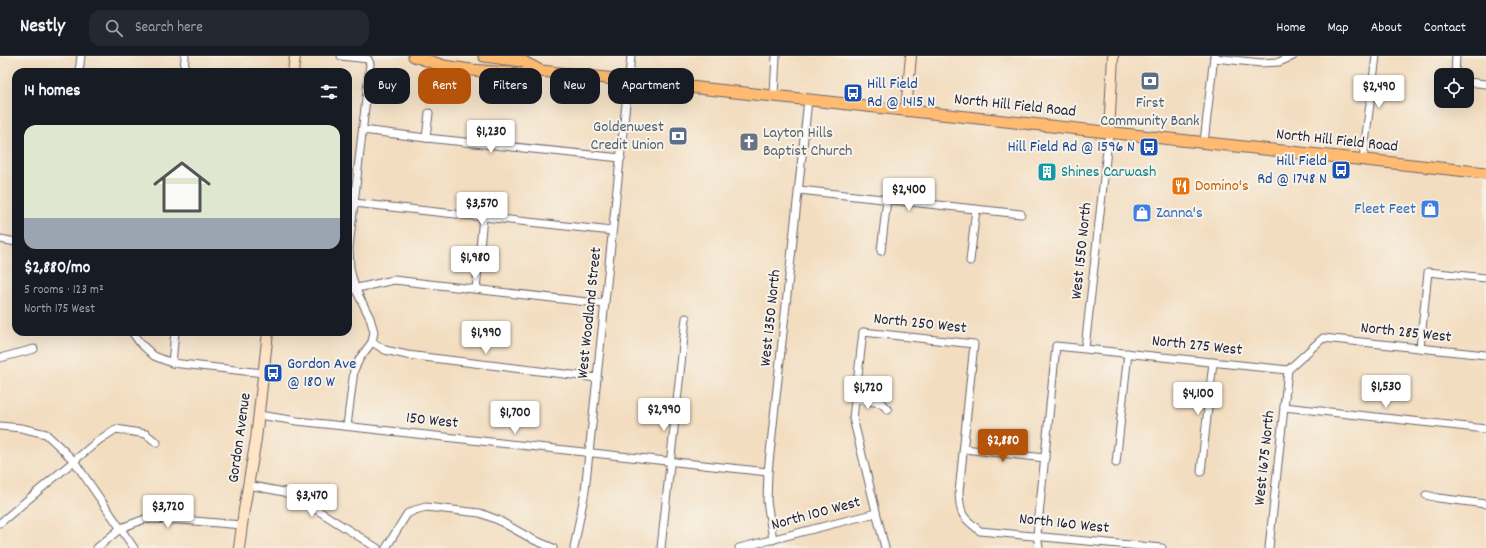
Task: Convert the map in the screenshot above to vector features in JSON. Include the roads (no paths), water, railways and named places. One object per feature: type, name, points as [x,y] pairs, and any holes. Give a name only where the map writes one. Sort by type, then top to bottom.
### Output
[{"type":"main road","points":[[294,68],[295,56]]},
{"type":"main road","points":[[414,56],[428,62],[444,66],[479,71]]},
{"type":"main road","points":[[431,56],[450,61],[474,64],[481,61],[484,56],[522,61],[535,68]]},
{"type":"main road","points":[[906,110],[911,56]]},
{"type":"main road","points":[[1109,132],[1113,56]]},
{"type":"main road","name":"North Hill Field Road","points":[[542,71],[608,78]]},
{"type":"main road","name":"North Hill Field Road","points":[[694,87],[1486,173]]},
{"type":"main road","name":"Gordon Avenue","points":[[239,548],[259,415],[268,336]]},
{"type":"street","points":[[80,68],[81,56]]},
{"type":"street","points":[[184,68],[185,56]]},
{"type":"street","points":[[341,56],[368,59],[370,64],[352,221]]},
{"type":"street","name":"West Woodland Street","points":[[630,68],[631,56]]},
{"type":"street","points":[[774,95],[776,56]]},
{"type":"street","points":[[1204,142],[1214,57],[1261,64],[1279,62],[1293,56]]},
{"type":"street","points":[[1363,159],[1376,56]]},
{"type":"street","points":[[1455,68],[1456,56]]},
{"type":"street","points":[[1474,83],[1486,84]]},
{"type":"street","name":"West 1350 North","points":[[773,540],[767,501],[768,472],[808,100]]},
{"type":"street","name":"West Woodland Street","points":[[574,548],[589,453],[627,104]]},
{"type":"street","points":[[426,138],[429,113]]},
{"type":"street","points":[[363,130],[621,158]]},
{"type":"street","name":"West 1550 North","points":[[1085,348],[1109,132]]},
{"type":"street","points":[[799,190],[1021,214]]},
{"type":"street","points":[[881,251],[887,200]]},
{"type":"street","points":[[354,203],[612,231]]},
{"type":"street","points":[[970,261],[976,209]]},
{"type":"street","points":[[476,289],[483,217]]},
{"type":"street","points":[[0,239],[12,241]]},
{"type":"street","points":[[1420,348],[1428,272],[1486,278]]},
{"type":"street","points":[[346,426],[354,370],[360,358],[372,342],[374,332],[370,318],[352,289],[394,280],[604,304]]},
{"type":"street","points":[[661,548],[686,318]]},
{"type":"street","name":"North 250 West","points":[[855,399],[863,332],[974,344],[964,449]]},
{"type":"street","points":[[135,336],[154,356],[172,363],[264,373]]},
{"type":"street","points":[[172,363],[175,336]]},
{"type":"street","name":"North 285 West","points":[[1288,370],[1323,338],[1486,355]]},
{"type":"street","points":[[372,342],[385,350],[407,355],[597,378]]},
{"type":"street","name":"North 275 West","points":[[1045,458],[1056,346],[1288,370]]},
{"type":"street","points":[[0,358],[34,349]]},
{"type":"street","points":[[1116,463],[1128,353]]},
{"type":"street","points":[[1201,472],[1214,362]]},
{"type":"street","name":"West 1675 North","points":[[1269,548],[1288,370]]},
{"type":"street","points":[[885,548],[853,418],[855,399],[881,402],[888,410]]},
{"type":"street","points":[[1284,407],[1486,429]]},
{"type":"street","name":"150 West","points":[[259,415],[346,426],[768,472]]},
{"type":"street","points":[[0,426],[21,428],[46,434],[74,461],[134,548]]},
{"type":"street","points":[[1,520],[99,440],[116,429],[146,434],[157,443]]},
{"type":"street","points":[[964,449],[1045,458],[1037,535],[1039,548]]},
{"type":"street","name":"North 160 West","points":[[964,449],[959,492],[960,510],[966,520],[980,531],[1037,535],[1162,548]]},
{"type":"street","points":[[248,485],[284,492],[303,501],[377,548]]},
{"type":"street","points":[[1426,495],[1486,504]]},
{"type":"street","points":[[386,548],[408,514],[426,507],[480,513],[498,520],[532,539],[553,548]]},
{"type":"street","name":"North 100 West","points":[[739,548],[876,513]]},
{"type":"street","points":[[97,548],[120,528],[145,519],[182,520],[242,525]]},
{"type":"place","name":"First Community Bank","points":[[1150,81]]},
{"type":"place","name":"Hill Field Rd @ 1415 N","points":[[853,93]]},
{"type":"place","name":"Goldenwest Credit Union","points":[[678,136]]},
{"type":"place","name":"Layton Hills Baptist Church","points":[[749,142]]},
{"type":"place","name":"Hill Field Rd @ 1596 N","points":[[1149,147]]},
{"type":"place","name":"Hill Field Rd @ 1748 N","points":[[1341,170]]},
{"type":"place","name":"Shines Carwash","points":[[1047,172]]},
{"type":"place","name":"Domino's","points":[[1181,186]]},
{"type":"place","name":"Fleet Feet","points":[[1430,209]]},
{"type":"place","name":"Zanna's","points":[[1142,213]]},
{"type":"place","name":"Gordon Ave @ 180 W","points":[[273,373]]}]
